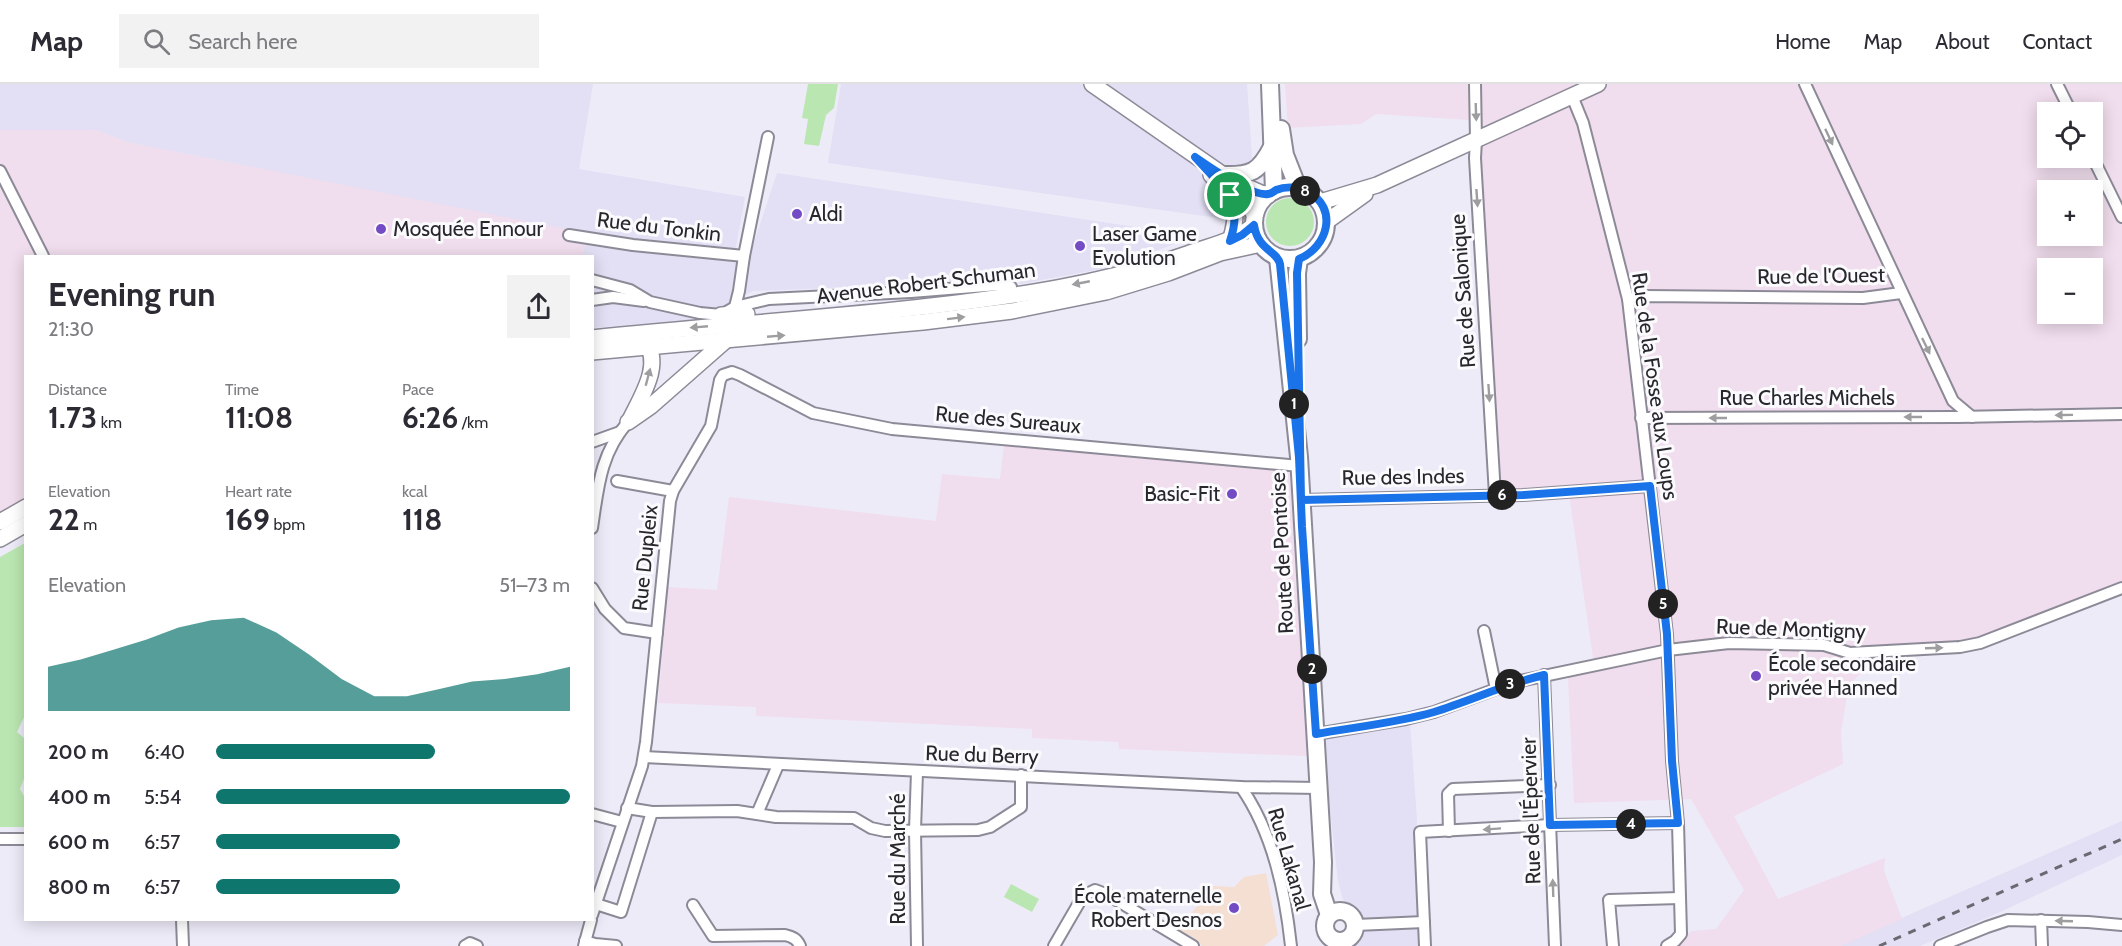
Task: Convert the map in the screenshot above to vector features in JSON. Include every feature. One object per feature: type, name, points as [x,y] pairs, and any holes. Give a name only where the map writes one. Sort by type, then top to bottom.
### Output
[{"type":"main road","points":[[1092,84],[1226,177],[1261,193],[1271,193]]},
{"type":"main road","points":[[1270,84],[1271,193]]},
{"type":"main road","points":[[1278,84],[1282,141],[1288,166],[1298,188]]},
{"type":"main road","points":[[1320,202],[1377,185],[1598,84]]},
{"type":"main road","points":[[1226,177],[1253,172],[1261,166],[1272,147]]},
{"type":"main road","points":[[1195,157],[1230,195],[1236,212],[1230,241]]},
{"type":"main road","points":[[1226,177],[1255,220],[1261,244],[1278,258],[1299,259],[1314,250],[1321,242],[1326,222],[1320,202],[1298,188],[1281,188],[1271,193],[1263,200],[1255,220]]},
{"type":"main road","points":[[1326,222],[1377,185]]},
{"type":"main road","name":"Avenue Robert Schuman","points":[[594,338],[879,312],[1103,279],[1230,241],[1242,235],[1255,220]]},
{"type":"main road","name":"Avenue Robert Schuman","points":[[594,352],[989,314],[1106,292],[1168,273],[1220,253],[1261,244]]},
{"type":"main road","name":"Route de Pontoise","points":[[1278,258],[1299,461]]},
{"type":"main road","name":"Route de Pontoise","points":[[1299,259],[1297,273],[1299,461],[1323,862],[1322,894],[1334,913]]},
{"type":"main road","points":[[989,314],[1008,305],[1013,292]]},
{"type":"main road","points":[[721,315],[819,310],[879,312]]},
{"type":"main road","points":[[624,427],[649,379],[651,368],[650,347],[638,333]]},
{"type":"main road","points":[[624,427],[725,341]]},
{"type":"main road","points":[[0,522],[24,508]]},
{"type":"main road","points":[[0,539],[24,526]]},
{"type":"main road","points":[[1334,913],[1351,915],[1356,925],[1354,932],[1338,943],[1325,927],[1334,913]]},
{"type":"street","name":"Rue de Salonique","points":[[1475,84],[1474,158],[1496,495]]},
{"type":"street","points":[[1805,84],[1901,293]]},
{"type":"street","points":[[2057,84],[2066,102]]},
{"type":"street","name":"Rue de la Fosse aux Loups","points":[[1572,96],[1584,123],[1628,298],[1650,486],[1668,650],[1672,761],[1678,823],[1681,934],[1680,938],[1667,946]]},
{"type":"street","points":[[735,308],[768,137]]},
{"type":"street","points":[[2098,168],[2122,217]]},
{"type":"street","points":[[2,174],[42,255]]},
{"type":"street","name":"Rue du Tonkin","points":[[569,235],[633,245],[744,256]]},
{"type":"street","points":[[594,281],[630,290],[650,302]]},
{"type":"street","points":[[594,300],[614,297],[721,315],[735,308],[769,299],[998,285],[1013,292]]},
{"type":"street","name":"Rue de l'Ouest","points":[[1628,298],[1863,298],[1901,293],[1953,401],[1972,417]]},
{"type":"street","name":"Rue des Sureaux","points":[[723,375],[732,372],[740,375],[813,413],[892,429],[1299,461]]},
{"type":"street","name":"Rue Dupleix","points":[[594,910],[644,757],[669,501],[711,426],[723,375]]},
{"type":"street","points":[[1972,417],[2122,414]]},
{"type":"street","name":"Rue Charles Michels","points":[[1641,418],[1972,417]]},
{"type":"street","points":[[594,441],[624,427]]},
{"type":"street","points":[[594,515],[606,455],[624,427]]},
{"type":"street","points":[[617,482],[673,491]]},
{"type":"street","name":"Rue des Indes","points":[[1301,500],[1523,495],[1650,486]]},
{"type":"street","name":"Rue de Montigny","points":[[1316,734],[1406,719],[1434,712],[1515,682],[1668,650],[1729,643],[1824,645],[1850,653],[1960,647],[1980,643],[2122,588]]},
{"type":"street","points":[[594,591],[605,609],[624,628],[657,633]]},
{"type":"street","points":[[1484,631],[1496,689]]},
{"type":"street","name":"Rue de l'Épervier","points":[[1544,675],[1555,946]]},
{"type":"street","name":"Rue du Berry","points":[[644,757],[1241,787],[1319,788]]},
{"type":"street","points":[[757,814],[778,765]]},
{"type":"street","name":"Rue du Marché","points":[[917,772],[915,830],[917,946]]},
{"type":"street","points":[[627,808],[652,812],[737,811],[776,817],[854,818],[878,830],[978,830],[990,827],[1021,807],[1021,775]]},
{"type":"street","points":[[1449,831],[1449,791],[1550,784]]},
{"type":"street","name":"Rue Lakanal","points":[[1241,787],[1263,823],[1286,905],[1291,946]]},
{"type":"street","points":[[596,904],[621,912],[652,812]]},
{"type":"street","points":[[594,815],[622,822]]},
{"type":"street","points":[[1425,946],[1420,832],[1550,825],[1678,823]]},
{"type":"street","points":[[0,839],[24,839]]},
{"type":"street","points":[[1054,946],[1083,896],[1095,890],[1108,895],[1193,946]]},
{"type":"street","points":[[1613,946],[1609,900],[1680,898]]},
{"type":"street","points":[[693,905],[713,936],[786,935],[792,936],[800,946]]},
{"type":"street","points":[[182,921],[183,946]]},
{"type":"street","points":[[591,921],[585,944],[616,946]]},
{"type":"street","points":[[1940,946],[2003,921],[2122,925]]},
{"type":"street","points":[[2041,921],[2042,946]]},
{"type":"street","points":[[1356,925],[1424,922]]},
{"type":"street","points":[[465,946],[470,943],[477,946]]},
{"type":"shaded area","points":[[0,84],[593,84],[579,169],[745,197],[735,252],[604,237],[131,143],[95,130],[0,130]]},
{"type":"shaded area","points":[[841,84],[1247,84],[1252,158],[1239,221],[828,163]]},
{"type":"shaded area","points":[[1285,84],[2122,84],[2122,593],[1976,649],[1953,654],[1876,658],[1849,685],[1841,732],[1843,764],[1734,816],[1778,899],[1885,858],[1884,871],[1902,919],[1841,946],[1671,946],[1692,931],[1716,929],[1744,890],[1691,799],[1574,803],[1568,678],[1595,671],[1568,488],[1501,492],[1481,154],[1469,120],[1376,114],[1361,124],[1288,128]]},
{"type":"shaded area","points":[[0,130],[95,130],[131,143],[587,233],[582,255],[24,255],[24,503],[0,515]]},
{"type":"shaded area","points":[[777,173],[1195,236],[1117,266],[1020,284],[1018,271],[922,284],[753,291],[698,319],[594,328],[594,255],[582,255],[586,241],[748,261]]},
{"type":"shaded area","points":[[1004,445],[1284,469],[1290,474],[1307,756],[1119,749],[1118,742],[1032,738],[1032,729],[756,716],[756,707],[658,703],[668,587],[717,590],[729,497],[936,521],[942,474],[1000,479]]},
{"type":"shaded area","points":[[1410,723],[1417,819],[1420,946],[1349,946],[1360,936],[1360,916],[1343,900],[1338,881],[1322,737]]},
{"type":"shaded area","points":[[2122,821],[2122,855],[1998,913],[1920,946],[1838,946]]},
{"type":"shaded area","name":"École maternelle Robert Desnos","points":[[1266,873],[1278,935],[1264,946],[1202,946],[1193,937],[1177,930],[1214,886],[1234,887],[1244,877]]},
{"type":"green space","points":[[808,84],[838,84],[834,108],[826,115],[819,146],[804,144],[808,119],[802,118]]},
{"type":"green space","points":[[1285,198],[1295,198],[1307,205],[1314,217],[1314,227],[1307,239],[1295,246],[1285,246],[1270,235],[1266,227],[1266,217],[1277,202]]},
{"type":"green space","points":[[24,544],[24,717],[17,732],[24,738],[24,779],[20,789],[24,796],[24,827],[0,827],[0,557]]},
{"type":"green space","points":[[1011,884],[1039,899],[1032,912],[1004,897]]},
{"type":"railway","points":[[1879,946],[2122,839]]},
{"type":"place","name":"Aldi","points":[[797,214]]},
{"type":"place","name":"Mosquée Ennour","points":[[381,229]]},
{"type":"place","name":"Laser Game Evolution","points":[[1080,246]]},
{"type":"place","name":"Basic-Fit","points":[[1232,494]]},
{"type":"place","name":"École secondaire privée Hanned","points":[[1756,676]]},
{"type":"place","name":"École maternelle Robert Desnos","points":[[1234,908]]},
{"type":"route","points":[[1195,157],[1229,179],[1261,193],[1269,195],[1281,188],[1289,187],[1306,191],[1320,202],[1324,212],[1325,232],[1321,242],[1314,250],[1299,259],[1297,273],[1301,500],[1523,495],[1650,486],[1667,634],[1672,761],[1678,823],[1550,825],[1544,675],[1515,682],[1434,712],[1316,734],[1302,527],[1299,457],[1280,264],[1278,258],[1261,244],[1254,225],[1230,241],[1236,212],[1230,195],[1195,157]]}]
